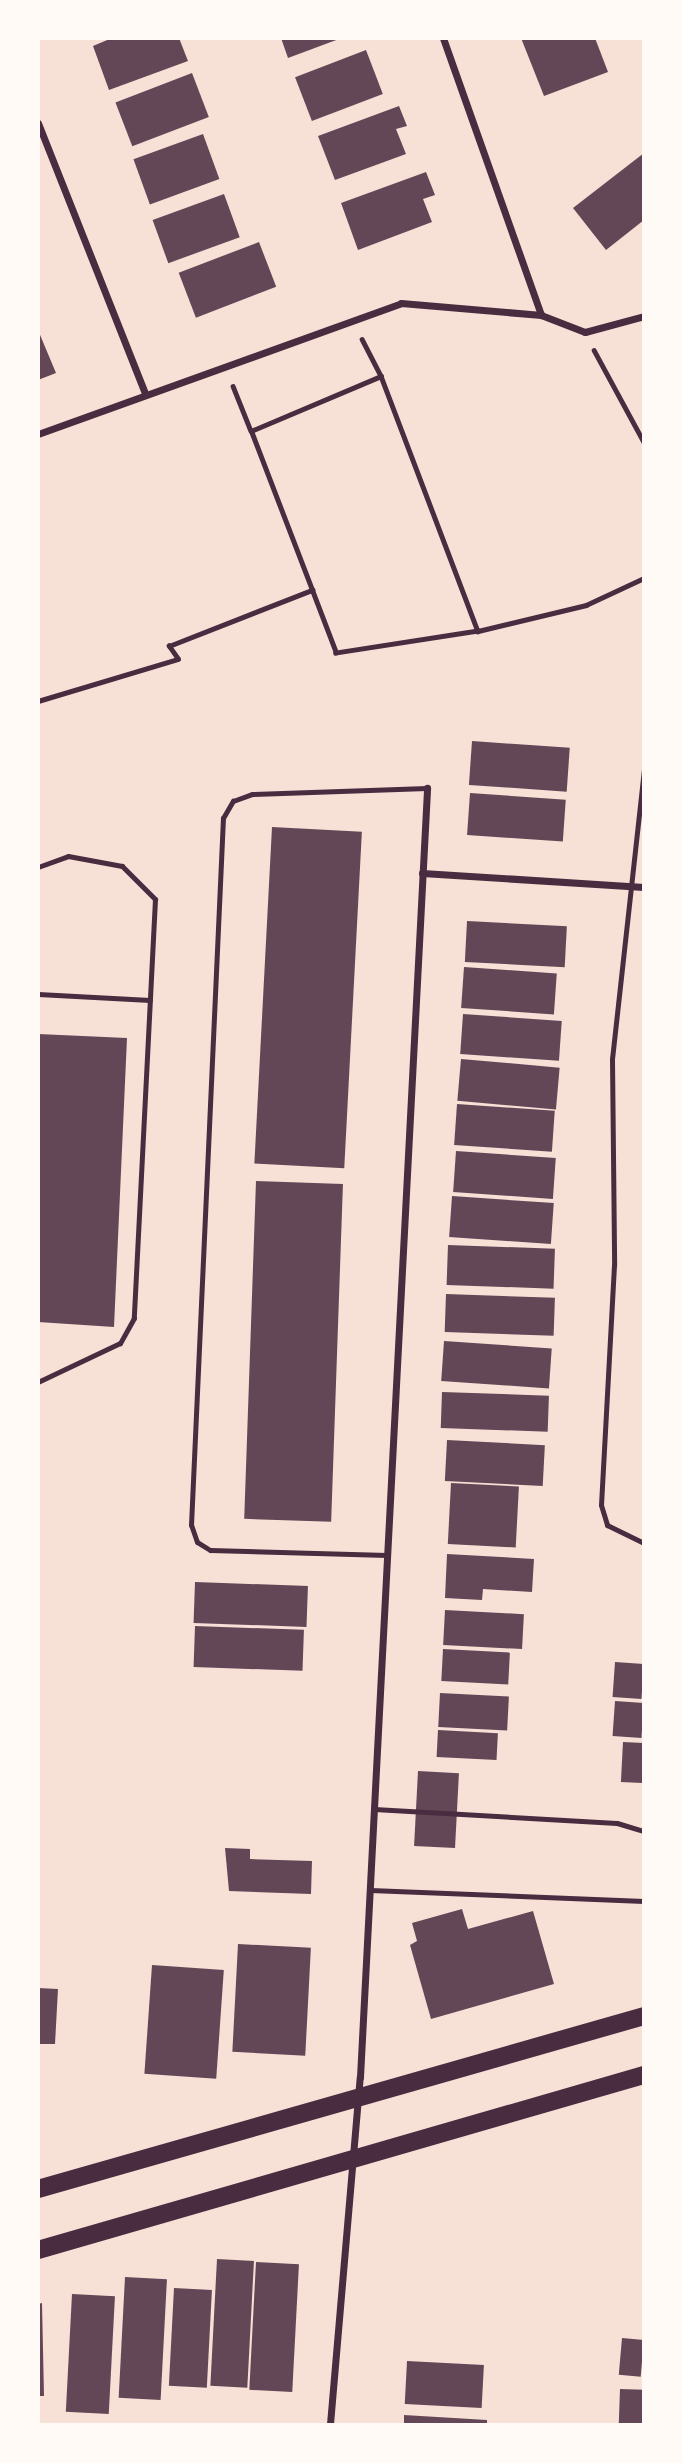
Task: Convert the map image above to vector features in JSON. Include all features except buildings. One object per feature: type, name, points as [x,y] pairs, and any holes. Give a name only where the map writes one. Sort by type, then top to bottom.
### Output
[{"type":"main road","points":[[38,2189],[643,2015]]},
{"type":"main road","points":[[38,2250],[643,2075]]},
{"type":"street","points":[[443,38],[541,315]]},
{"type":"street","points":[[38,123],[145,393]]},
{"type":"street","points":[[38,434],[351,316],[401,303],[541,315],[585,332],[643,316]]},
{"type":"street","points":[[330,2424],[358,2096],[427,788]]},
{"type":"street","points":[[422,873],[643,887]]},
{"type":"lane","points":[[643,769],[612,1059],[614,1265],[601,1505],[607,1525],[643,1543]]},
{"type":"lane","points":[[387,1555],[209,1550],[197,1542],[191,1525],[223,818],[233,801],[252,794],[427,788]]},
{"type":"lane","points":[[38,867],[68,856],[122,866],[155,899],[134,1318],[120,1343],[38,1382]]},
{"type":"lane","points":[[38,994],[150,1000]]},
{"type":"lane","points":[[374,1809],[617,1823],[643,1831]]},
{"type":"lane","points":[[370,1890],[643,1901]]},
{"type":"path","points":[[351,316],[381,376],[478,631]]},
{"type":"path","points":[[585,332],[643,442]]},
{"type":"path","points":[[224,365],[336,653],[478,631],[586,605],[643,578]]},
{"type":"path","points":[[251,431],[381,376]]},
{"type":"path","points":[[38,701],[178,659],[169,646],[312,590]]}]
